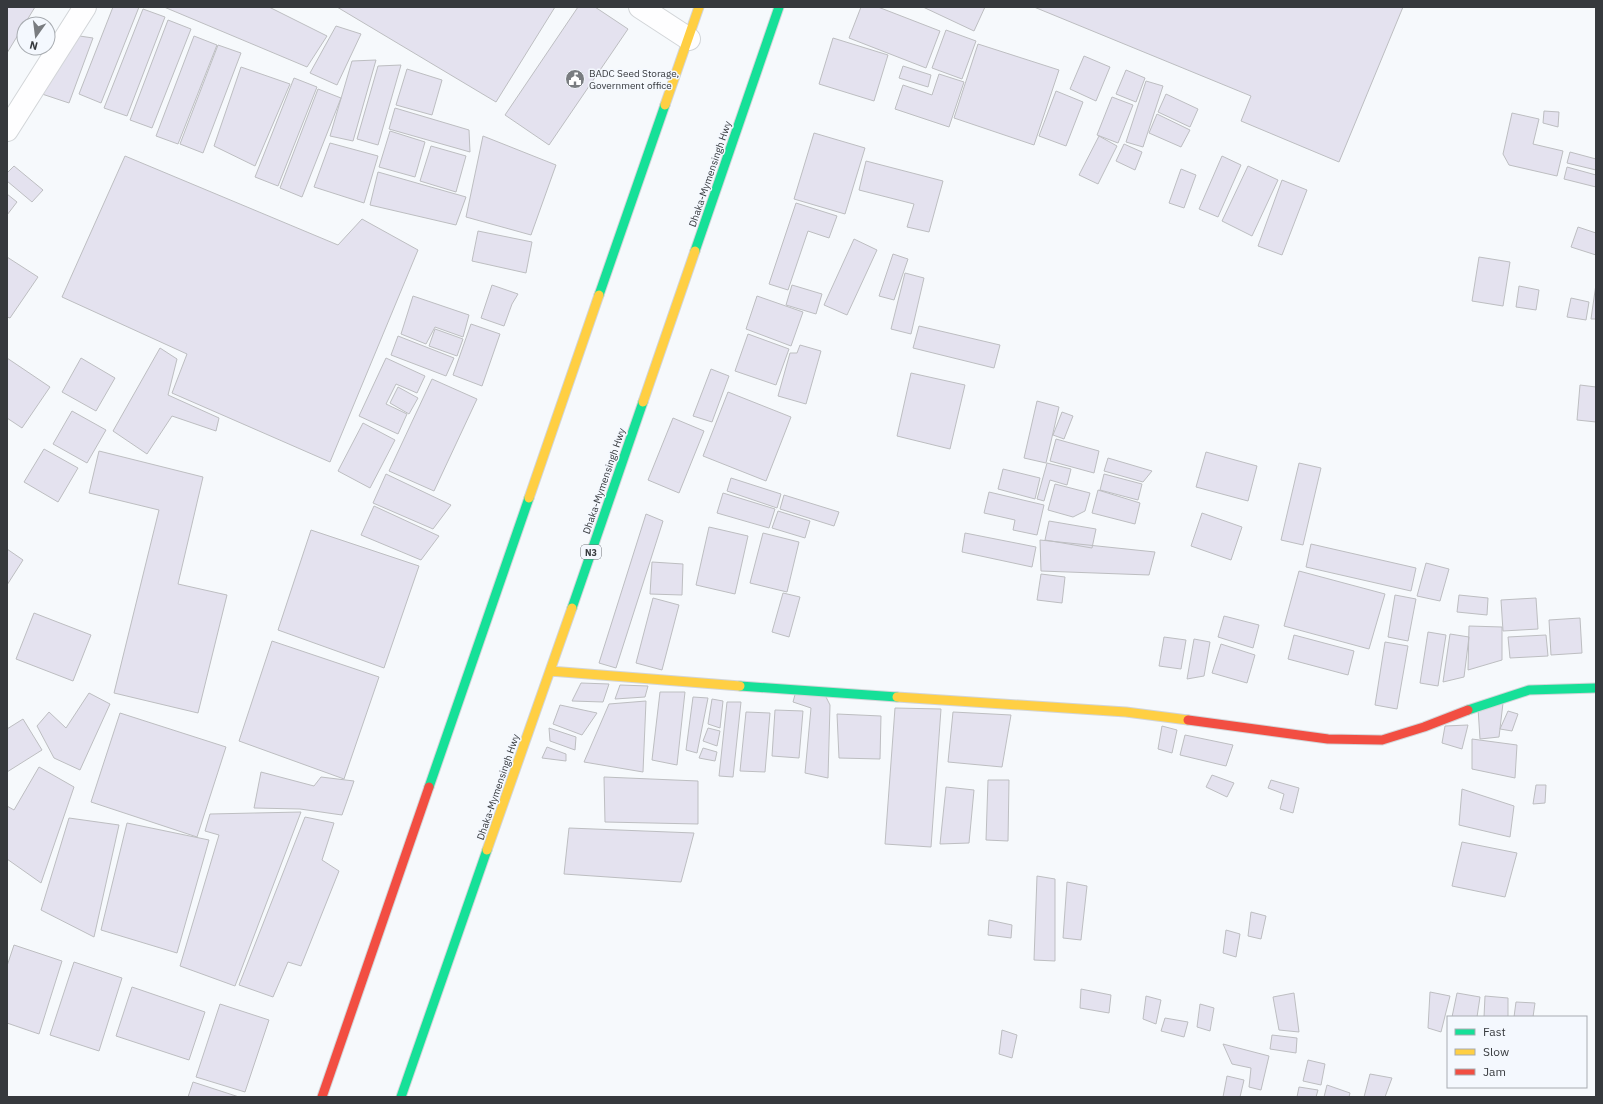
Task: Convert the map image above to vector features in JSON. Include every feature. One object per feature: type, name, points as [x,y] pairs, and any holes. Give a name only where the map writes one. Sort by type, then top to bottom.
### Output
[{"type":"main road","points":[[322,1097],[700,7]]},
{"type":"main road","name":"Dhaka-Mymensingh Hwy","points":[[401,1097],[779,7]]},
{"type":"main road","points":[[550,671],[770,688],[1126,712],[1328,739],[1382,740],[1424,727],[1486,703],[1529,690],[1596,688]]},
{"type":"street","points":[[7,130],[85,7]]},
{"type":"street","points":[[640,7],[689,39]]},
{"type":"building","points":[[7,7],[35,7],[30,16],[16,16],[16,38],[7,53]]},
{"type":"building","points":[[113,7],[139,7],[101,103],[79,94]]},
{"type":"building","points":[[164,7],[269,7],[327,36],[307,67]]},
{"type":"building","points":[[337,7],[555,7],[496,102]]},
{"type":"building","points":[[578,7],[595,7],[628,29],[549,145],[505,115]]},
{"type":"building","points":[[861,7],[878,7],[940,31],[926,68],[849,38]]},
{"type":"building","points":[[923,7],[985,7],[974,31]]},
{"type":"building","points":[[1034,7],[1403,7],[1339,162],[1241,121],[1251,96]]},
{"type":"building","points":[[143,9],[165,17],[127,116],[104,108]]},
{"type":"building","points":[[168,20],[191,29],[152,128],[130,120]]},
{"type":"building","points":[[336,26],[361,34],[337,85],[310,73]]},
{"type":"building","points":[[946,30],[976,41],[962,79],[932,68]]},
{"type":"building","points":[[73,35],[93,38],[69,103],[36,92]]},
{"type":"building","points":[[194,36],[217,45],[178,144],[156,136]]},
{"type":"building","points":[[833,38],[888,55],[874,101],[819,84]]},
{"type":"building","points":[[978,44],[1059,70],[1034,145],[954,118]]},
{"type":"building","points":[[218,45],[241,53],[203,153],[180,144]]},
{"type":"building","points":[[1084,56],[1110,67],[1096,101],[1070,89]]},
{"type":"building","points":[[376,60],[353,141],[330,136],[352,61]]},
{"type":"building","points":[[401,65],[378,145],[357,139],[378,66]]},
{"type":"building","points":[[903,66],[931,75],[928,87],[899,78]]},
{"type":"building","points":[[241,67],[290,84],[255,166],[214,146]]},
{"type":"building","points":[[407,69],[442,80],[432,115],[396,105]]},
{"type":"building","points":[[1126,70],[1145,78],[1136,102],[1116,94]]},
{"type":"building","points":[[939,74],[964,82],[949,127],[895,109],[903,85],[932,95]]},
{"type":"building","points":[[294,78],[317,87],[278,186],[255,177]]},
{"type":"building","points":[[1146,81],[1163,86],[1143,147],[1126,142]]},
{"type":"building","points":[[318,89],[341,98],[302,197],[280,188]]},
{"type":"building","points":[[1056,91],[1083,102],[1066,146],[1039,136]]},
{"type":"building","points":[[1166,94],[1198,109],[1190,127],[1158,112]]},
{"type":"building","points":[[1112,97],[1133,105],[1118,143],[1097,135]]},
{"type":"building","points":[[395,108],[469,130],[470,152],[389,129]]},
{"type":"building","points":[[1544,111],[1559,112],[1558,127],[1543,123]]},
{"type":"building","points":[[1512,113],[1539,119],[1533,144],[1563,151],[1557,176],[1509,165],[1503,154]]},
{"type":"building","points":[[1157,114],[1190,130],[1181,147],[1149,133]]},
{"type":"building","points":[[390,131],[425,142],[415,177],[379,167]]},
{"type":"building","points":[[814,133],[865,148],[845,214],[794,199]]},
{"type":"building","points":[[483,136],[556,165],[531,235],[466,217]]},
{"type":"building","points":[[1099,136],[1117,146],[1098,184],[1079,175]]},
{"type":"building","points":[[330,143],[378,156],[364,203],[314,187]]},
{"type":"building","points":[[1124,144],[1142,152],[1135,170],[1116,161]]},
{"type":"building","points":[[431,146],[466,156],[456,192],[420,181]]},
{"type":"building","points":[[1570,152],[1596,159],[1596,170],[1567,163]]},
{"type":"building","points":[[125,156],[338,245],[362,219],[418,250],[330,462],[172,393],[187,354],[62,297]]},
{"type":"building","points":[[1222,156],[1241,165],[1218,217],[1199,209]]},
{"type":"building","points":[[866,161],[943,181],[929,232],[907,227],[914,204],[859,190]]},
{"type":"building","points":[[14,166],[43,190],[32,202],[7,181],[7,173]]},
{"type":"building","points":[[1248,166],[1278,180],[1252,236],[1222,221]]},
{"type":"building","points":[[1567,167],[1596,175],[1596,187],[1564,179]]},
{"type":"building","points":[[1181,169],[1196,175],[1184,208],[1169,203]]},
{"type":"building","points":[[378,172],[466,197],[456,225],[370,205]]},
{"type":"building","points":[[1282,180],[1307,190],[1282,255],[1258,246]]},
{"type":"building","points":[[7,194],[17,202],[7,215]]},
{"type":"building","points":[[796,203],[837,216],[829,238],[808,231],[788,290],[769,284]]},
{"type":"building","points":[[1578,227],[1596,233],[1596,255],[1571,247]]},
{"type":"building","points":[[478,231],[532,242],[526,273],[472,261]]},
{"type":"building","points":[[854,239],[877,250],[847,315],[824,305]]},
{"type":"building","points":[[893,254],[908,259],[894,300],[879,296]]},
{"type":"building","points":[[7,257],[38,277],[10,318],[7,317]]},
{"type":"building","points":[[1479,257],[1510,262],[1503,306],[1472,301]]},
{"type":"building","points":[[905,273],[924,278],[911,334],[891,329]]},
{"type":"building","points":[[1596,284],[1596,319],[1591,319]]},
{"type":"building","points":[[492,285],[518,294],[512,304],[504,326],[481,318]]},
{"type":"building","points":[[792,285],[822,294],[816,314],[786,305]]},
{"type":"building","points":[[1519,286],[1539,290],[1536,310],[1516,307]]},
{"type":"building","points":[[413,296],[469,315],[463,337],[435,327],[426,344],[401,334]]},
{"type":"building","points":[[757,296],[803,312],[791,346],[746,329]]},
{"type":"building","points":[[1571,298],[1589,302],[1586,320],[1567,317]]},
{"type":"building","points":[[471,324],[500,334],[482,386],[453,375]]},
{"type":"building","points":[[919,326],[1000,345],[994,368],[913,348]]},
{"type":"building","points":[[435,329],[463,339],[457,356],[429,346]]},
{"type":"building","points":[[748,334],[789,349],[776,385],[735,371]]},
{"type":"building","points":[[398,336],[454,358],[446,376],[391,355]]},
{"type":"building","points":[[800,345],[821,351],[806,404],[778,396],[790,353],[797,353]]},
{"type":"building","points":[[160,348],[177,359],[168,395],[219,418],[216,431],[172,416],[147,454],[113,431]]},
{"type":"building","points":[[7,358],[50,387],[22,428],[7,418]]},
{"type":"building","points":[[81,358],[115,378],[96,411],[62,392]]},
{"type":"building","points":[[386,358],[425,376],[417,393],[396,384],[386,404],[407,414],[398,434],[359,416]]},
{"type":"building","points":[[711,369],[729,376],[712,422],[693,416]]},
{"type":"building","points":[[911,373],[965,385],[950,449],[897,436]]},
{"type":"building","points":[[432,379],[477,399],[434,491],[389,471]]},
{"type":"building","points":[[1580,385],[1596,387],[1596,422],[1577,420]]},
{"type":"building","points":[[398,387],[418,398],[409,414],[390,403]]},
{"type":"building","points":[[728,392],[791,417],[766,481],[703,456]]},
{"type":"building","points":[[1037,401],[1059,407],[1046,463],[1024,458]]},
{"type":"building","points":[[72,411],[106,430],[87,463],[53,444]]},
{"type":"building","points":[[1062,412],[1073,416],[1064,439],[1053,435]]},
{"type":"building","points":[[673,418],[704,431],[679,493],[648,480]]},
{"type":"building","points":[[363,423],[395,440],[370,488],[338,471]]},
{"type":"building","points":[[1056,439],[1099,451],[1094,473],[1050,461]]},
{"type":"building","points":[[44,449],[78,468],[58,502],[24,482]]},
{"type":"building","points":[[99,451],[203,477],[178,584],[227,595],[198,713],[114,693],[159,510],[89,493]]},
{"type":"building","points":[[1206,452],[1257,466],[1248,501],[1196,487]]},
{"type":"building","points":[[1108,458],[1152,471],[1143,482],[1104,471]]},
{"type":"building","points":[[1047,463],[1071,469],[1067,485],[1050,480],[1044,501],[1037,499]]},
{"type":"building","points":[[1299,463],[1321,468],[1303,545],[1281,540]]},
{"type":"building","points":[[1003,469],[1040,478],[1035,499],[998,489]]},
{"type":"building","points":[[386,474],[451,505],[433,529],[373,503]]},
{"type":"building","points":[[1104,474],[1142,484],[1138,500],[1100,490]]},
{"type":"building","points":[[731,478],[781,494],[777,508],[727,491]]},
{"type":"building","points":[[1055,484],[1090,493],[1085,511],[1073,517],[1048,510]]},
{"type":"building","points":[[1098,490],[1140,503],[1135,524],[1092,513]]},
{"type":"building","points":[[989,492],[1044,505],[1037,535],[1013,530],[1015,520],[984,513]]},
{"type":"building","points":[[723,493],[775,509],[769,528],[717,513]]},
{"type":"building","points":[[784,495],[839,512],[834,526],[780,509]]},
{"type":"building","points":[[374,506],[439,536],[421,560],[361,535]]},
{"type":"building","points":[[778,511],[810,521],[805,538],[772,528]]},
{"type":"building","points":[[1202,513],[1242,527],[1231,560],[1191,546]]},
{"type":"building","points":[[646,514],[663,521],[616,668],[599,663]]},
{"type":"building","points":[[1049,521],[1096,529],[1092,548],[1045,540]]},
{"type":"building","points":[[709,527],[748,536],[735,594],[696,585]]},
{"type":"building","points":[[311,530],[419,566],[384,668],[278,630]]},
{"type":"building","points":[[763,533],[799,542],[787,592],[750,583]]},
{"type":"building","points":[[965,533],[1036,547],[1032,567],[962,552]]},
{"type":"building","points":[[1040,540],[1155,552],[1149,575],[1041,571]]},
{"type":"building","points":[[1311,544],[1416,568],[1411,591],[1306,567]]},
{"type":"building","points":[[7,549],[23,560],[7,585]]},
{"type":"building","points":[[652,562],[683,564],[682,595],[650,594]]},
{"type":"building","points":[[1426,563],[1449,569],[1440,601],[1417,596]]},
{"type":"building","points":[[1299,571],[1385,594],[1369,649],[1284,626]]},
{"type":"building","points":[[1041,574],[1065,577],[1062,603],[1037,600]]},
{"type":"building","points":[[783,593],[800,597],[789,637],[772,632]]},
{"type":"building","points":[[1395,595],[1416,599],[1408,641],[1388,637]]},
{"type":"building","points":[[1459,595],[1488,598],[1487,615],[1457,612]]},
{"type":"building","points":[[653,598],[679,605],[662,670],[636,663]]},
{"type":"building","points":[[1536,598],[1538,629],[1503,631],[1501,600]]},
{"type":"building","points":[[34,613],[91,635],[73,681],[16,659]]},
{"type":"building","points":[[1224,616],[1259,625],[1253,648],[1218,637]]},
{"type":"building","points":[[1580,618],[1582,653],[1551,655],[1549,620]]},
{"type":"building","points":[[1469,626],[1502,627],[1502,660],[1468,670]]},
{"type":"building","points":[[1428,632],[1446,635],[1438,686],[1420,683]]},
{"type":"building","points":[[1450,634],[1469,637],[1464,677],[1443,682]]},
{"type":"building","points":[[1294,635],[1354,651],[1348,675],[1288,659]]},
{"type":"building","points":[[1546,635],[1548,656],[1510,658],[1508,637]]},
{"type":"building","points":[[1164,637],[1186,640],[1181,669],[1159,666]]},
{"type":"building","points":[[1194,639],[1210,642],[1204,676],[1187,679]]},
{"type":"building","points":[[272,641],[379,677],[344,779],[239,741]]},
{"type":"building","points":[[1385,642],[1408,646],[1397,709],[1375,705]]},
{"type":"building","points":[[1221,644],[1255,655],[1247,683],[1212,673]]},
{"type":"building","points":[[581,683],[609,684],[603,702],[572,701]]},
{"type":"building","points":[[620,685],[648,686],[645,697],[615,699]]},
{"type":"building","points":[[796,691],[825,695],[830,705],[828,778],[805,773],[811,708],[793,702]]},
{"type":"building","points":[[660,692],[685,692],[677,765],[652,760]]},
{"type":"building","points":[[89,693],[110,704],[80,770],[54,758],[37,726],[49,712],[66,728]]},
{"type":"building","points":[[693,697],[708,698],[697,753],[686,750]]},
{"type":"building","points":[[712,699],[723,701],[720,728],[708,724]]},
{"type":"building","points":[[646,701],[643,772],[584,762],[609,704]]},
{"type":"building","points":[[727,702],[741,702],[733,777],[719,776]]},
{"type":"building","points":[[1503,703],[1499,737],[1480,739],[1478,708]]},
{"type":"building","points":[[560,705],[597,713],[582,735],[553,724]]},
{"type":"building","points":[[895,708],[941,709],[931,847],[885,844]]},
{"type":"building","points":[[775,710],[803,711],[799,758],[772,756]]},
{"type":"building","points":[[1508,711],[1518,714],[1512,731],[1500,729]]},
{"type":"building","points":[[746,712],[770,713],[765,772],[740,771]]},
{"type":"building","points":[[953,712],[1011,715],[1002,767],[948,762]]},
{"type":"building","points":[[120,713],[226,747],[197,837],[91,802]]},
{"type":"building","points":[[837,714],[881,716],[880,759],[839,758]]},
{"type":"building","points":[[23,719],[42,750],[7,772],[7,729]]},
{"type":"building","points":[[1468,725],[1462,749],[1442,743],[1445,726]]},
{"type":"building","points":[[1162,726],[1177,730],[1172,753],[1158,749]]},
{"type":"building","points":[[549,728],[576,737],[575,750],[550,741]]},
{"type":"building","points":[[708,728],[720,731],[717,746],[703,741]]},
{"type":"building","points":[[1185,735],[1233,745],[1226,766],[1180,755]]},
{"type":"building","points":[[1472,739],[1517,745],[1515,778],[1472,769]]},
{"type":"building","points":[[547,747],[566,754],[566,761],[542,758]]},
{"type":"building","points":[[703,748],[717,752],[715,761],[699,758]]},
{"type":"building","points":[[39,767],[74,787],[41,883],[7,859],[7,806],[14,810]]},
{"type":"building","points":[[261,772],[314,786],[321,777],[354,781],[342,815],[300,809],[254,808]]},
{"type":"building","points":[[1212,775],[1234,783],[1227,797],[1206,787]]},
{"type":"building","points":[[604,777],[698,781],[698,824],[605,822]]},
{"type":"building","points":[[988,780],[1009,780],[1008,841],[986,840]]},
{"type":"building","points":[[1271,780],[1299,788],[1293,813],[1280,809],[1284,794],[1268,788]]},
{"type":"building","points":[[1536,785],[1546,785],[1545,803],[1533,804]]},
{"type":"building","points":[[946,787],[974,790],[969,843],[940,844]]},
{"type":"building","points":[[1462,789],[1514,806],[1510,837],[1459,825]]},
{"type":"building","points":[[301,812],[235,986],[180,966],[219,835],[205,831],[210,814]]},
{"type":"building","points":[[305,817],[334,823],[322,860],[339,871],[301,966],[288,962],[273,997],[239,985]]},
{"type":"building","points":[[69,818],[119,825],[94,937],[41,910]]},
{"type":"building","points":[[127,823],[209,840],[177,953],[101,930]]},
{"type":"building","points":[[569,828],[694,833],[681,882],[564,874]]},
{"type":"building","points":[[1462,842],[1517,853],[1505,897],[1452,886]]},
{"type":"building","points":[[1037,876],[1055,879],[1055,961],[1034,960]]},
{"type":"building","points":[[1067,882],[1087,886],[1081,940],[1063,938]]},
{"type":"building","points":[[1251,912],[1266,916],[1261,939],[1248,936]]},
{"type":"building","points":[[989,920],[1012,925],[1011,938],[988,935]]},
{"type":"building","points":[[1226,930],[1240,934],[1236,957],[1223,953]]},
{"type":"building","points":[[14,945],[62,961],[39,1034],[7,1023],[7,966]]},
{"type":"building","points":[[74,962],[122,978],[99,1051],[50,1035]]},
{"type":"building","points":[[132,987],[205,1012],[189,1060],[116,1036]]},
{"type":"building","points":[[1081,989],[1111,995],[1109,1013],[1080,1008]]},
{"type":"building","points":[[1430,992],[1450,996],[1441,1032],[1428,1028]]},
{"type":"building","points":[[1294,993],[1299,1032],[1279,1030],[1273,997]]},
{"type":"building","points":[[1457,993],[1480,997],[1477,1016],[1452,1016]]},
{"type":"building","points":[[1146,996],[1161,1000],[1156,1024],[1143,1019]]},
{"type":"building","points":[[1485,996],[1508,998],[1508,1016],[1484,1016]]},
{"type":"building","points":[[1516,1002],[1535,1003],[1533,1016],[1514,1016]]},
{"type":"building","points":[[220,1004],[269,1020],[245,1092],[196,1077]]},
{"type":"building","points":[[1200,1004],[1214,1008],[1210,1031],[1197,1027]]},
{"type":"building","points":[[1165,1018],[1188,1022],[1184,1037],[1161,1031]]},
{"type":"building","points":[[1002,1030],[1017,1035],[1012,1058],[999,1054]]},
{"type":"building","points":[[1272,1035],[1297,1038],[1296,1053],[1270,1049]]},
{"type":"building","points":[[1223,1044],[1269,1056],[1261,1090],[1249,1087],[1251,1068],[1232,1064]]},
{"type":"building","points":[[1308,1060],[1325,1064],[1321,1085],[1303,1081]]},
{"type":"building","points":[[1370,1074],[1392,1078],[1385,1097],[1364,1097]]},
{"type":"building","points":[[1227,1076],[1244,1080],[1240,1097],[1223,1097]]},
{"type":"building","points":[[193,1082],[239,1097],[188,1097]]},
{"type":"building","points":[[1327,1085],[1350,1093],[1349,1097],[1324,1097]]},
{"type":"building","points":[[1299,1087],[1318,1090],[1316,1097],[1297,1097]]},
{"type":"traffic: fast","points":[[695,251],[779,7]]},
{"type":"traffic: fast","points":[[599,295],[665,105]]},
{"type":"traffic: fast","points":[[572,608],[643,402]]},
{"type":"traffic: fast","points":[[429,787],[529,498]]},
{"type":"traffic: fast","points":[[740,686],[897,697]]},
{"type":"traffic: fast","points":[[1468,710],[1529,690],[1596,688]]},
{"type":"traffic: fast","points":[[401,1097],[487,850]]},
{"type":"traffic: slow","points":[[665,105],[699,7]]},
{"type":"traffic: slow","points":[[643,402],[695,251]]},
{"type":"traffic: slow","points":[[529,498],[599,295]]},
{"type":"traffic: slow","points":[[487,850],[572,608]]},
{"type":"traffic: slow","points":[[550,671],[740,686]]},
{"type":"traffic: slow","points":[[897,697],[1126,712],[1188,720]]},
{"type":"traffic: jam","points":[[1188,720],[1328,739],[1382,740],[1424,727],[1468,710]]},
{"type":"traffic: jam","points":[[322,1097],[429,787]]},
{"type":"place","name":"BADC Seed Storage, Government office","points":[[575,79]]}]
